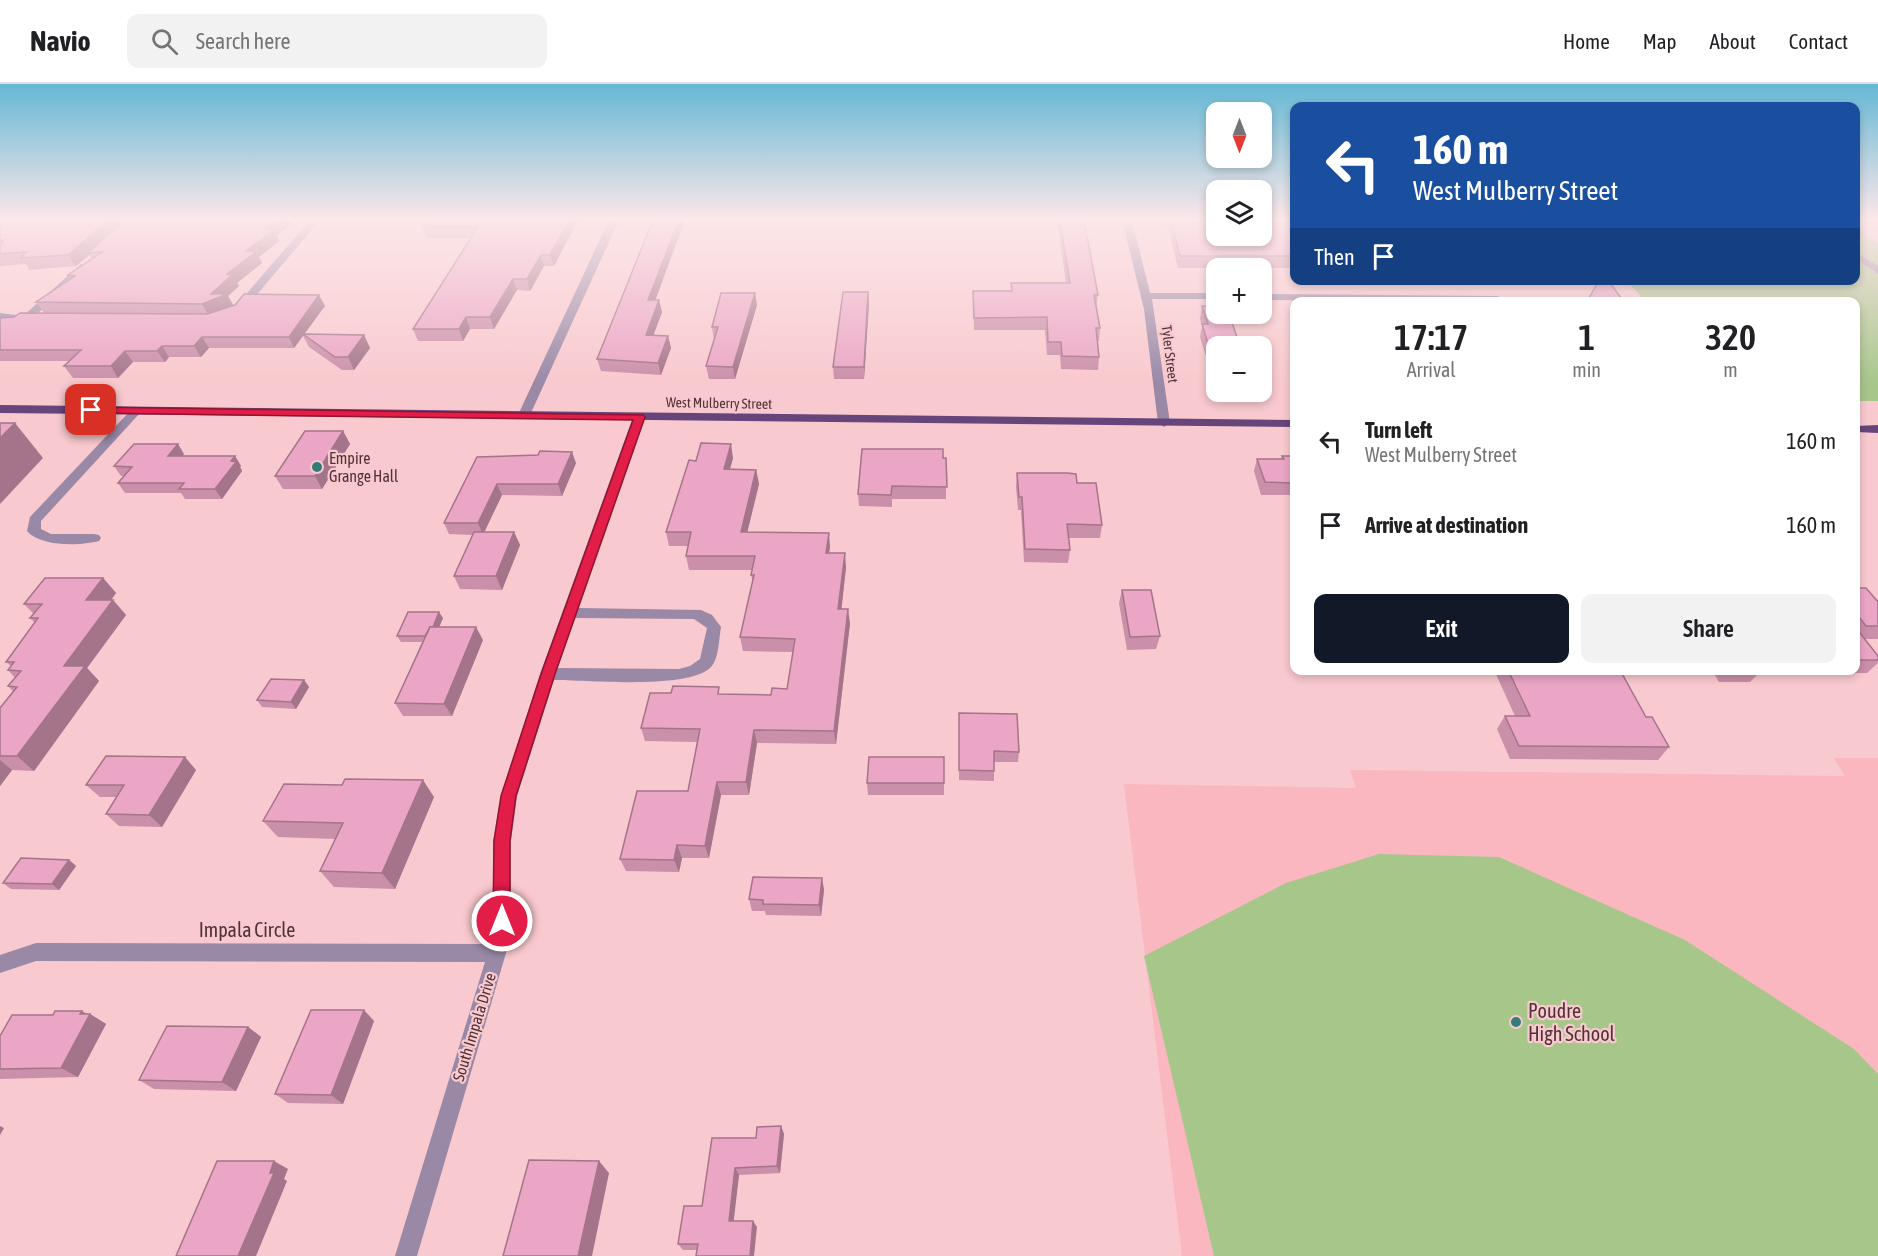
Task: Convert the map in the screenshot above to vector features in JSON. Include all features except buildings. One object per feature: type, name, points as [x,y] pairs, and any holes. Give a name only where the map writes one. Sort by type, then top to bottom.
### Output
[{"type":"main road","name":"West Mulberry Street","points":[[0,409],[1290,424]]},
{"type":"main road","points":[[1860,429],[1878,429]]},
{"type":"street","points":[[25,319],[74,275]]},
{"type":"street","points":[[227,315],[236,312],[268,275]]},
{"type":"street","points":[[524,415],[589,275]]},
{"type":"street","name":"Tyler Street","points":[[1141,275],[1146,296],[1164,423]]},
{"type":"street","points":[[1146,296],[1206,296]]},
{"type":"street","points":[[1272,297],[1290,297]]},
{"type":"street","points":[[0,316],[48,319]]},
{"type":"street","points":[[94,538],[49,539],[34,531],[35,520],[136,411]]},
{"type":"street","name":"South Impala Drive","points":[[406,1256],[497,953],[502,921],[502,841],[509,796],[548,674],[639,417]]},
{"type":"street","points":[[548,674],[680,675],[695,671],[707,662],[714,627],[707,619],[696,614],[569,613]]},
{"type":"street","name":"Impala Circle","points":[[3,961],[36,952],[497,953]]},
{"type":"shaded area","name":"Poudre High School","points":[[1834,758],[1878,758],[1878,1256],[1182,1256],[1124,784],[1356,788],[1350,770],[1845,776]]},
{"type":"green space","points":[[1860,275],[1878,275],[1878,401],[1860,401],[1860,297],[1641,297],[1631,285],[1860,285]]},
{"type":"green space","name":"Poudre High School","points":[[1379,854],[1499,857],[1685,940],[1854,1049],[1878,1074],[1878,1256],[1214,1256],[1144,956],[1286,883]]},
{"type":"place","name":"Empire Grange Hall","points":[[317,467]]},
{"type":"place","name":"Poudre High School","points":[[1516,1022]]},
{"type":"route","points":[[91,410],[639,417],[548,674],[509,796],[502,841],[502,921]]}]
